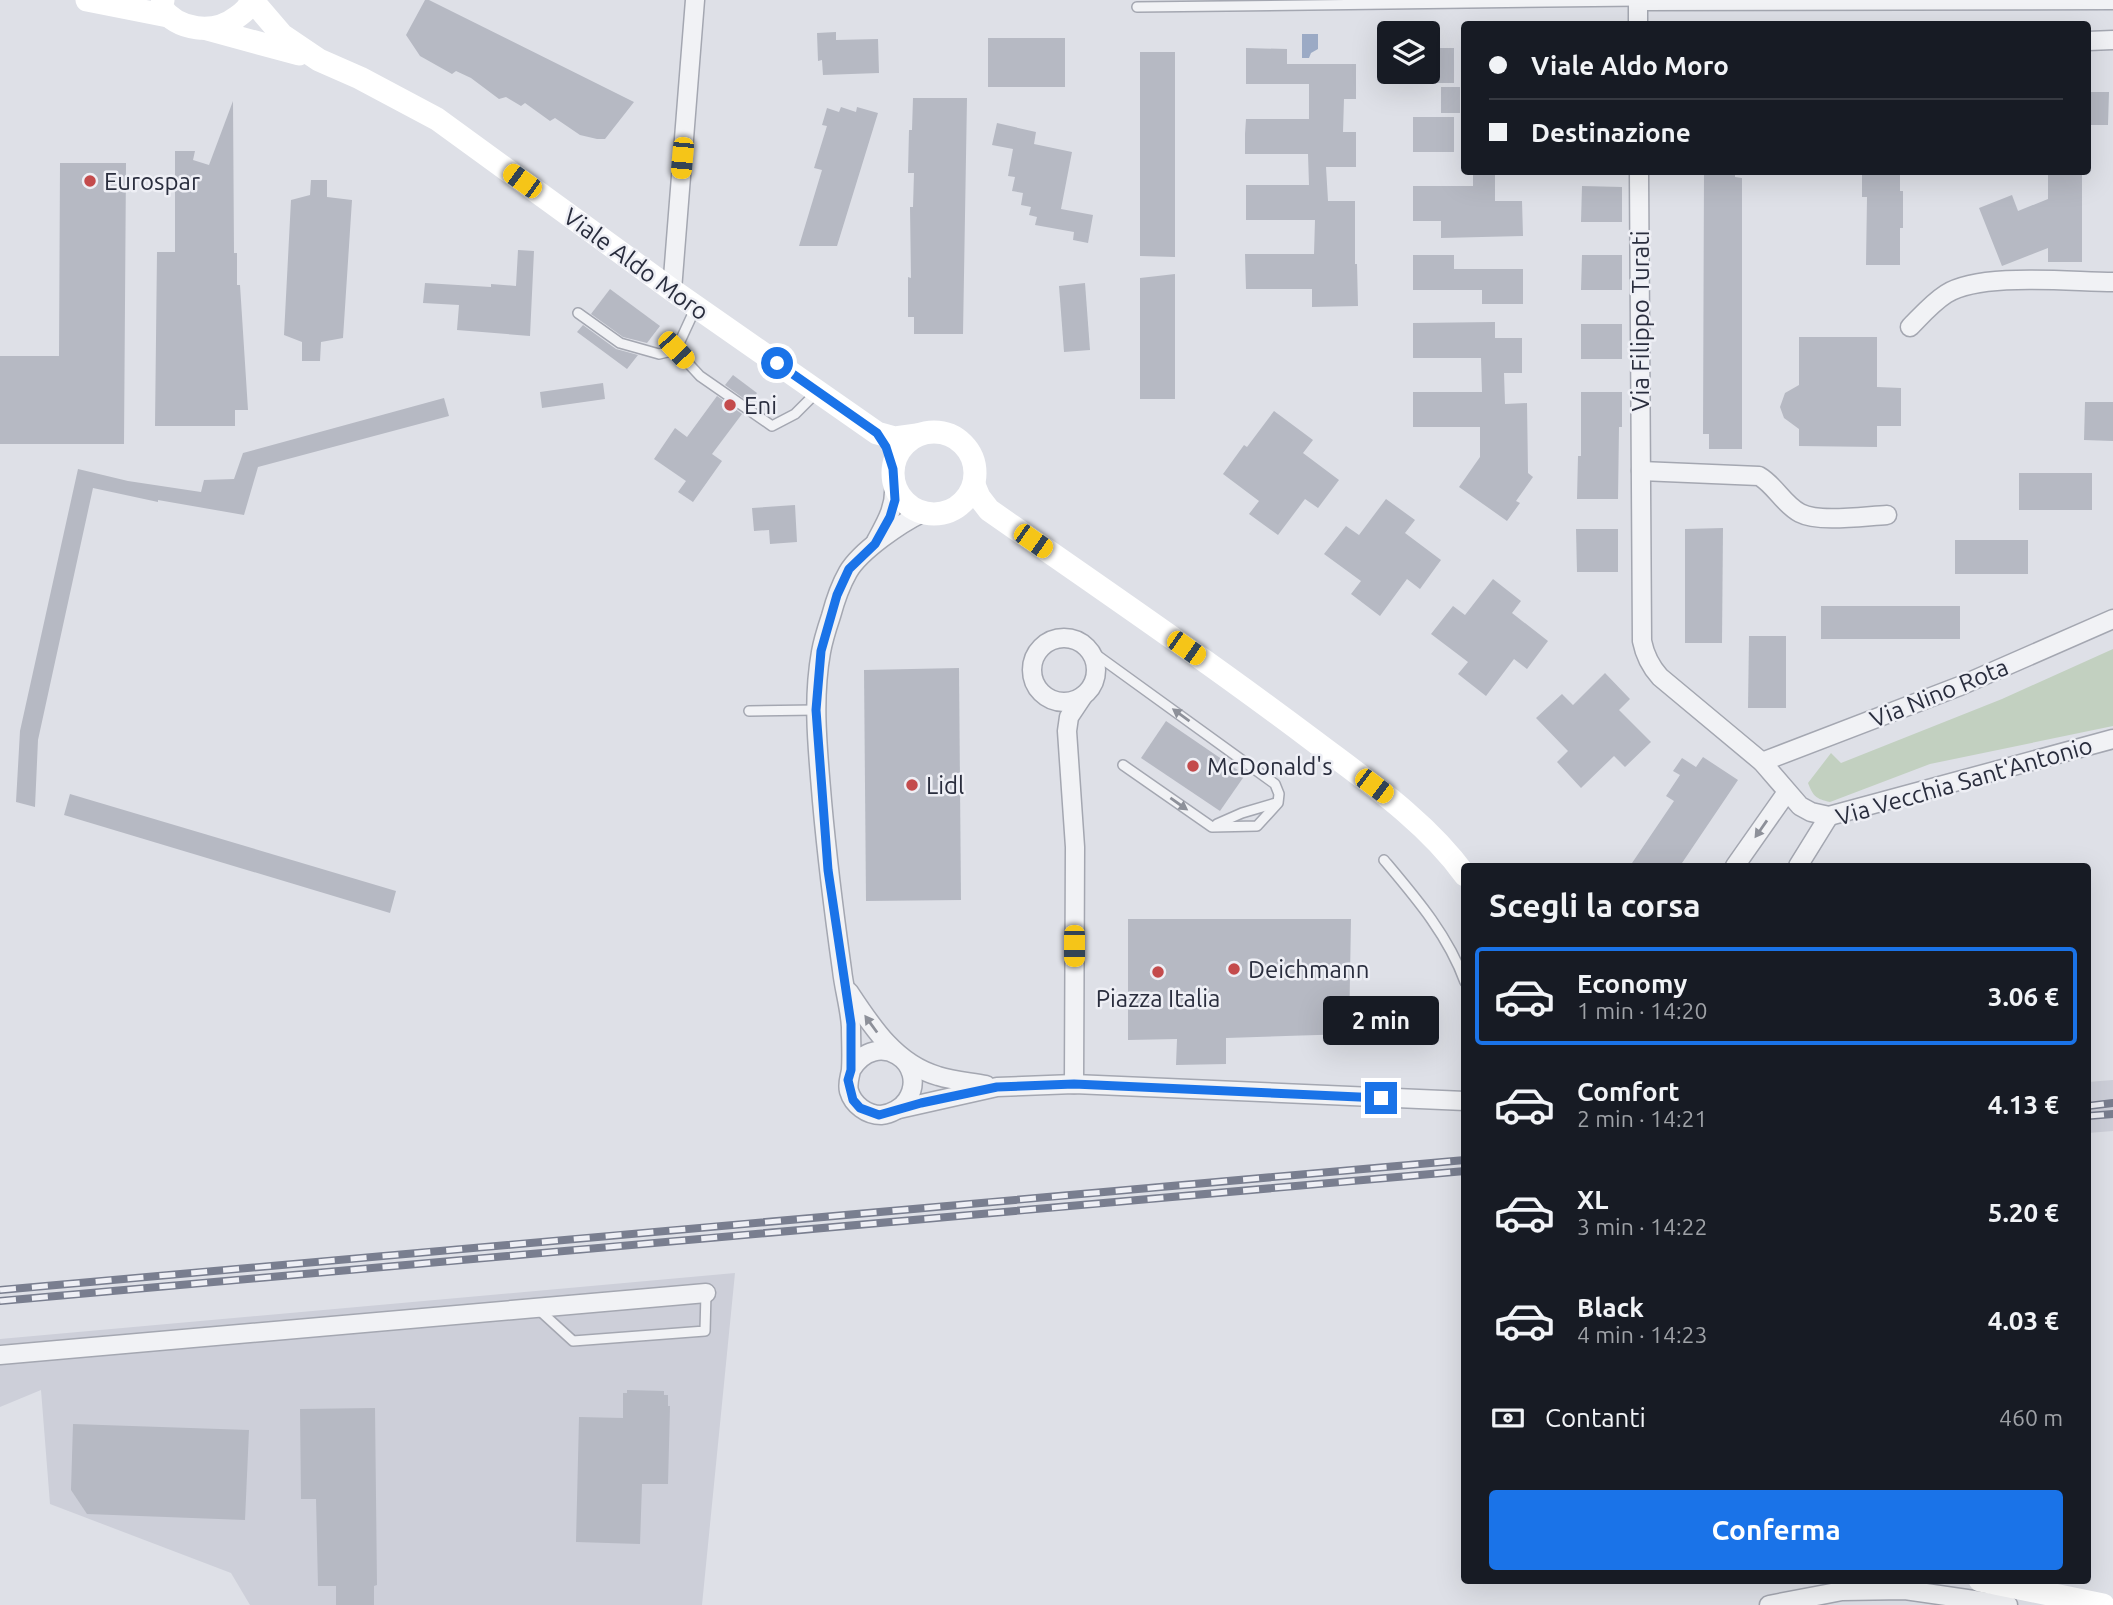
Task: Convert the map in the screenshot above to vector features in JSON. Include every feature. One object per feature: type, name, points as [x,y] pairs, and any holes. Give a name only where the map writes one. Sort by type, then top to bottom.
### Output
[{"type":"main road","points":[[87,0],[165,8],[189,26],[319,60]]},
{"type":"main road","points":[[207,29],[217,28],[236,18],[250,6],[252,0]]},
{"type":"main road","points":[[252,0],[282,35],[319,60]]},
{"type":"main road","name":"Viale Aldo Moro","points":[[319,60],[360,78],[437,119],[672,290],[877,433]]},
{"type":"main road","points":[[931,432],[946,433],[957,439],[967,447],[976,472],[969,497],[948,513],[935,515],[909,507],[900,496],[886,447],[877,433],[895,438],[931,432]]},
{"type":"main road","points":[[893,476],[901,449],[917,435]]},
{"type":"main road","points":[[974,485],[989,510],[1252,694],[1394,802],[1461,869]]},
{"type":"main road","points":[[960,506],[989,510]]},
{"type":"main road","points":[[2000,1584],[2103,1605]]},
{"type":"street","points":[[672,290],[695,0]]},
{"type":"street","points":[[1638,21],[1638,0],[2113,0]]},
{"type":"street","points":[[2091,41],[2113,40]]},
{"type":"street","name":"Via Filippo Turati","points":[[1639,175],[1642,641],[1645,655],[1660,677],[1762,762],[1800,806],[1829,816]]},
{"type":"street","points":[[1910,327],[1946,294],[1964,285],[1987,281],[2113,282]]},
{"type":"street","points":[[1641,471],[1759,476],[1768,481],[1800,513],[1815,517],[1887,515]]},
{"type":"street","points":[[875,544],[890,517],[895,500],[893,476]]},
{"type":"street","points":[[922,513],[875,544],[849,569],[837,595],[821,651],[816,710],[828,870],[851,1024],[849,1091],[860,1108],[879,1115],[997,1087],[1074,1084],[1461,1101]]},
{"type":"street","name":"Via Nino Rota","points":[[1762,762],[1960,686],[2113,619]]},
{"type":"street","points":[[1046,697],[1062,702],[1073,701],[1091,689],[1096,667],[1087,648],[1078,641],[1067,638],[1048,642],[1034,658],[1033,678],[1037,687],[1061,717],[1067,731]]},
{"type":"street","points":[[1074,1084],[1075,847],[1067,731],[1069,717],[1083,696]]},
{"type":"street","name":"Via Vecchia Sant'Antonio","points":[[1800,863],[1829,816],[2113,739]]},
{"type":"street","points":[[1737,863],[1787,792]]},
{"type":"street","points":[[844,983],[880,1037],[910,1069],[911,1091],[907,1101],[899,1109]]},
{"type":"street","points":[[851,1070],[864,1055],[873,1051],[884,1051],[937,1076],[997,1087]]},
{"type":"street","points":[[0,1355],[706,1293]]},
{"type":"street","points":[[1769,1605],[1842,1591],[1905,1590],[2000,1604]]},
{"type":"lane","points":[[1137,8],[1638,0]]},
{"type":"lane","points":[[676,350],[696,307]]},
{"type":"lane","points":[[578,313],[620,343],[659,354],[676,350]]},
{"type":"lane","points":[[676,350],[700,376],[772,426],[795,414],[817,391]]},
{"type":"lane","points":[[1087,648],[1275,784],[1278,803]]},
{"type":"lane","points":[[749,711],[816,710]]},
{"type":"lane","points":[[1123,765],[1212,827],[1257,825],[1278,803]]},
{"type":"lane","points":[[1212,827],[1242,813],[1278,803]]},
{"type":"lane","points":[[1384,860],[1426,909],[1461,972]]},
{"type":"lane","points":[[536,1308],[573,1341],[705,1331],[706,1293]]},
{"type":"shaded area","points":[[2113,1080],[2113,1131],[2091,1133],[2091,1082]]},
{"type":"shaded area","points":[[735,1273],[702,1605],[250,1605],[231,1573],[50,1504],[41,1390],[0,1407],[0,1339]]},
{"type":"green space","points":[[2113,649],[2113,726],[1930,764],[1830,802],[1813,794],[1808,783],[1831,753],[1841,763],[2002,699]]},
{"type":"water","points":[[1302,34],[1318,34],[1318,49],[1311,53],[1309,58],[1302,58]]},
{"type":"building","points":[[425,0],[634,102],[605,139],[597,139],[580,135],[555,118],[550,121],[525,103],[521,106],[506,97],[499,99],[471,78],[456,71],[452,74],[420,56],[406,35]]},
{"type":"building","points":[[836,32],[836,40],[878,39],[879,73],[823,75],[822,60],[818,61],[817,33]]},
{"type":"building","points":[[988,38],[1065,38],[1065,87],[988,87]]},
{"type":"building","points":[[1246,48],[1287,49],[1287,64],[1356,64],[1356,99],[1344,99],[1343,132],[1356,132],[1356,167],[1326,167],[1328,201],[1355,201],[1358,306],[1312,307],[1312,289],[1246,289],[1245,254],[1314,254],[1315,220],[1246,220],[1246,185],[1309,185],[1308,154],[1245,154],[1246,119],[1309,119],[1309,84],[1246,84]]},
{"type":"building","points":[[1440,48],[1454,48],[1454,83],[1440,83]]},
{"type":"building","points":[[1140,52],[1175,52],[1175,257],[1140,256]]},
{"type":"building","points":[[1441,87],[1460,87],[1460,113],[1441,113]]},
{"type":"building","points":[[2091,92],[2109,92],[2108,125],[2091,125]]},
{"type":"building","points":[[913,98],[967,98],[963,334],[914,334],[914,317],[908,317],[908,277],[911,278],[910,207],[913,207],[914,173],[908,173]]},
{"type":"building","points":[[233,101],[234,253],[237,253],[237,285],[240,285],[248,410],[235,410],[235,426],[155,426],[157,252],[175,252],[175,151],[195,151],[193,160],[209,165]]},
{"type":"building","points":[[841,107],[856,112],[857,107],[878,113],[837,246],[799,246],[822,170],[814,168],[827,126],[822,125],[827,108],[839,112]]},
{"type":"building","points":[[1413,117],[1454,117],[1454,152],[1413,152]]},
{"type":"building","points":[[997,123],[1036,132],[1034,144],[1072,152],[1061,209],[1093,215],[1088,243],[1073,240],[1074,232],[1035,225],[1037,217],[1029,215],[1031,207],[1021,205],[1023,193],[1012,191],[1015,177],[1008,176],[1013,149],[992,145]]},
{"type":"building","points":[[60,163],[126,163],[124,444],[0,444],[0,356],[59,356]]},
{"type":"building","points":[[1473,175],[1495,175],[1495,201],[1522,201],[1523,236],[1441,238],[1441,221],[1413,221],[1413,186],[1473,186]]},
{"type":"building","points":[[1704,175],[1735,175],[1742,178],[1742,449],[1709,449],[1709,434],[1703,434]]},
{"type":"building","points":[[1862,175],[1900,175],[1903,228],[1900,228],[1900,265],[1866,265],[1867,197],[1862,197]]},
{"type":"building","points":[[2048,175],[2082,175],[2082,262],[2048,262],[2048,248],[2002,266],[1979,208],[2012,195],[2018,211],[2048,199]]},
{"type":"building","points":[[311,180],[327,180],[327,197],[352,200],[343,338],[321,342],[320,361],[302,361],[302,342],[284,335],[291,200],[310,195]]},
{"type":"building","points":[[1582,186],[1622,187],[1622,222],[1581,222]]},
{"type":"building","points":[[518,250],[534,251],[530,336],[457,330],[459,305],[423,303],[425,283],[516,286]]},
{"type":"building","points":[[1413,255],[1454,255],[1454,269],[1523,269],[1523,304],[1482,304],[1482,290],[1413,290]]},
{"type":"building","points":[[1582,255],[1622,255],[1622,290],[1581,290]]},
{"type":"building","points":[[1175,274],[1175,399],[1140,399],[1140,278]]},
{"type":"building","points":[[1085,283],[1090,350],[1064,352],[1059,286]]},
{"type":"building","points":[[610,289],[660,326],[647,343],[623,337],[591,314]]},
{"type":"building","points":[[1495,322],[1495,338],[1522,338],[1522,373],[1504,373],[1505,404],[1527,403],[1528,473],[1533,477],[1516,501],[1520,503],[1507,521],[1459,487],[1480,457],[1480,427],[1413,427],[1413,392],[1482,392],[1481,358],[1413,358],[1413,323]]},
{"type":"building","points":[[1581,324],[1622,324],[1622,359],[1581,359]]},
{"type":"building","points":[[583,325],[616,349],[638,355],[627,369],[577,332]]},
{"type":"building","points":[[1799,337],[1877,337],[1877,387],[1901,388],[1901,426],[1877,426],[1877,447],[1799,446],[1799,429],[1784,418],[1780,407],[1785,393],[1799,385]]},
{"type":"building","points":[[733,375],[757,393],[750,403],[725,385]]},
{"type":"building","points":[[603,383],[605,399],[542,408],[540,392]]},
{"type":"building","points":[[1581,392],[1622,392],[1618,499],[1577,499],[1578,456],[1581,456]]},
{"type":"building","points":[[717,396],[742,414],[712,454],[722,461],[693,502],[678,492],[686,481],[654,459],[675,428],[687,437]]},
{"type":"building","points":[[444,398],[449,416],[258,467],[244,515],[158,502],[93,488],[38,740],[35,807],[16,802],[20,731],[78,469],[128,481],[201,492],[204,480],[234,479],[243,453]]},
{"type":"building","points":[[2085,402],[2113,402],[2113,441],[2084,440]]},
{"type":"building","points":[[1274,411],[1313,440],[1303,453],[1339,480],[1318,508],[1305,499],[1278,535],[1249,514],[1259,501],[1223,474]]},
{"type":"building","points":[[2019,473],[2092,473],[2092,510],[2019,510]]},
{"type":"building","points":[[1386,499],[1415,520],[1405,533],[1441,560],[1420,589],[1407,579],[1380,616],[1351,594],[1361,581],[1324,554],[1346,526],[1359,535]]},
{"type":"building","points":[[795,505],[797,542],[770,544],[769,530],[754,531],[752,508]]},
{"type":"building","points":[[1723,528],[1722,643],[1685,643],[1685,529]]},
{"type":"building","points":[[1576,529],[1618,529],[1618,572],[1577,572]]},
{"type":"building","points":[[1955,540],[2028,540],[2028,574],[1955,574]]},
{"type":"building","points":[[1493,579],[1521,601],[1512,613],[1548,641],[1527,669],[1514,659],[1486,696],[1458,674],[1468,662],[1431,634],[1453,606],[1465,615]]},
{"type":"building","points":[[1821,606],[1960,606],[1960,639],[1821,639]]},
{"type":"building","points":[[1749,636],[1786,636],[1786,708],[1748,708]]},
{"type":"building","name":"Lidl","points":[[959,668],[961,900],[866,901],[864,670]]},
{"type":"building","points":[[1605,673],[1630,699],[1619,710],[1651,742],[1625,767],[1614,756],[1581,788],[1557,762],[1568,751],[1536,718],[1562,694],[1573,705]]},
{"type":"building","name":"McDonald's","points":[[1166,721],[1245,775],[1220,811],[1141,758]]},
{"type":"building","points":[[1703,757],[1738,780],[1682,863],[1632,863],[1674,801],[1666,796],[1680,775],[1673,771],[1682,758],[1696,767]]},
{"type":"building","points":[[70,794],[396,891],[390,913],[64,815]]},
{"type":"building","points":[[1128,919],[1351,919],[1349,1034],[1226,1038],[1226,1064],[1176,1065],[1177,1039],[1128,1040]]},
{"type":"building","points":[[627,1390],[664,1391],[664,1395],[668,1395],[668,1484],[642,1484],[640,1544],[576,1542],[579,1417],[623,1418],[623,1393],[627,1393]]},
{"type":"building","points":[[375,1408],[377,1585],[374,1586],[374,1605],[336,1605],[336,1586],[318,1586],[316,1499],[301,1499],[300,1409]]},
{"type":"building","points":[[73,1424],[249,1430],[245,1520],[87,1514],[71,1490]]},
{"type":"railway","points":[[2091,1106],[2113,1103]]},
{"type":"railway","points":[[2091,1116],[2113,1114]]},
{"type":"railway","points":[[0,1290],[1461,1160]]},
{"type":"railway","points":[[0,1301],[1461,1171]]},
{"type":"place","name":"Eurospar","points":[[90,181]]},
{"type":"place","name":"Eni","points":[[730,405]]},
{"type":"place","name":"McDonald's","points":[[1193,766]]},
{"type":"place","name":"Lidl","points":[[912,785]]},
{"type":"place","name":"Deichmann","points":[[1234,969]]},
{"type":"place","name":"Piazza Italia","points":[[1158,972]]},
{"type":"route","points":[[777,363],[877,433],[886,447],[893,469],[895,500],[890,517],[875,544],[849,569],[837,595],[821,651],[816,710],[828,870],[851,1024],[851,1070],[848,1080],[853,1100],[860,1108],[879,1115],[997,1087],[1074,1084],[1381,1098]]}]
